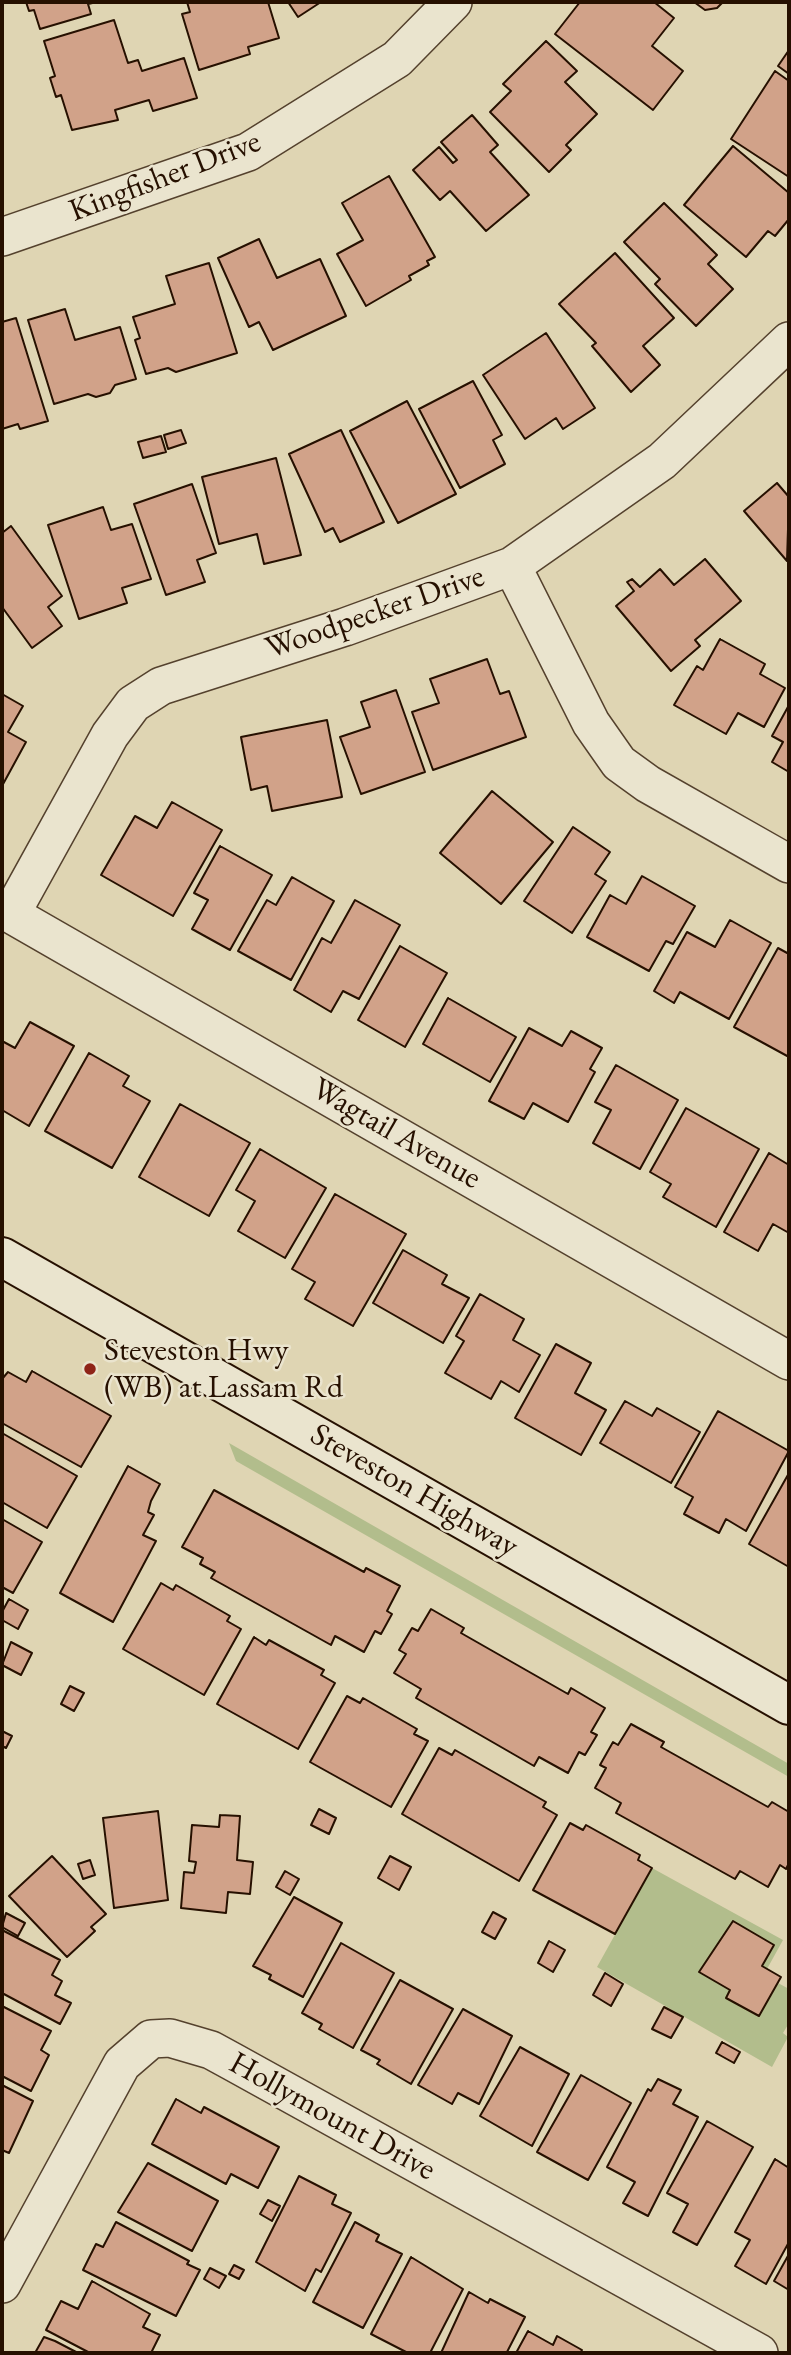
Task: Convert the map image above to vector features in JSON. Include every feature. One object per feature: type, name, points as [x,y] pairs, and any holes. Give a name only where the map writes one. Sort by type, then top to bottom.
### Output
[{"type":"main road","name":"Steveston Highway","points":[[2,1257],[789,1705]]},
{"type":"street","name":"Kingfisher Drive","points":[[4,226],[248,152],[397,59],[453,2]]},
{"type":"street","name":"Woodpecker Drive","points":[[6,911],[110,735],[133,704],[160,686],[345,627],[512,566],[662,461],[789,341]]},
{"type":"street","points":[[512,566],[591,723],[619,763],[648,784],[789,864]]},
{"type":"street","name":"Wagtail Avenue","points":[[6,911],[789,1361]]},
{"type":"street","name":"Hollymount Drive","points":[[2,2284],[111,2081],[148,2033],[211,2050],[759,2353]]},
{"type":"green space","points":[[229,1443],[789,1764],[789,1777],[236,1461]]},
{"type":"green space","points":[[652,1868],[783,1940],[767,1969],[762,1966],[774,1945],[733,1921],[699,1972],[730,1990],[726,1998],[758,2016],[778,1983],[789,1989],[789,2023],[783,2033],[788,2037],[772,2067],[597,1967]]},
{"type":"building","points":[[26,2],[97,2],[88,4],[91,14],[40,29],[34,10],[29,11]]},
{"type":"building","points":[[187,2],[268,2],[279,38],[248,47],[250,54],[199,70],[182,14],[190,12]]},
{"type":"building","points":[[288,2],[321,2],[298,17]]},
{"type":"building","points":[[580,2],[654,2],[674,18],[652,46],[683,71],[653,110],[555,34]]},
{"type":"building","points":[[694,2],[723,2],[717,8],[705,10]]},
{"type":"building","points":[[114,20],[128,63],[138,60],[142,71],[184,58],[197,98],[153,111],[149,100],[115,110],[118,120],[72,130],[61,95],[56,97],[50,78],[55,76],[44,41]]},
{"type":"building","points":[[546,41],[577,71],[565,82],[597,114],[566,145],[571,150],[549,172],[490,112],[511,91],[503,84]]},
{"type":"building","points":[[789,50],[789,74],[778,66]]},
{"type":"building","points":[[775,71],[789,81],[789,177],[731,139]]},
{"type":"building","points":[[472,115],[498,145],[490,152],[529,195],[486,231],[450,191],[440,200],[413,170],[439,147],[453,163],[457,160],[441,142]]},
{"type":"building","points":[[733,146],[789,193],[789,219],[775,236],[768,231],[746,257],[684,205]]},
{"type":"building","points":[[389,176],[435,257],[427,261],[429,265],[409,276],[411,280],[366,306],[337,254],[363,240],[342,203]]},
{"type":"building","points":[[664,203],[717,255],[708,264],[733,289],[696,326],[655,284],[660,279],[624,242]]},
{"type":"building","points":[[259,239],[277,278],[320,259],[346,316],[273,350],[259,322],[249,327],[218,258]]},
{"type":"building","points":[[615,253],[674,318],[643,346],[660,365],[631,392],[592,346],[596,343],[559,304]]},
{"type":"building","points":[[209,263],[237,353],[176,372],[168,368],[146,374],[135,340],[140,338],[133,317],[175,304],[166,276]]},
{"type":"building","points":[[65,309],[75,340],[120,327],[136,379],[115,385],[110,393],[96,397],[88,394],[54,404],[28,320]]},
{"type":"building","points":[[16,318],[48,421],[20,429],[18,424],[2,429],[2,322]]},
{"type":"building","points":[[546,333],[595,408],[563,429],[556,418],[525,439],[483,375]]},
{"type":"building","points":[[473,381],[502,435],[493,440],[505,464],[460,488],[419,409]]},
{"type":"building","points":[[407,401],[456,494],[398,523],[350,431]]},
{"type":"building","points":[[181,430],[186,443],[168,449],[164,435]]},
{"type":"building","points":[[341,430],[384,522],[340,542],[333,528],[325,532],[289,454]]},
{"type":"building","points":[[161,436],[166,452],[143,458],[138,442]]},
{"type":"building","points":[[276,458],[301,555],[264,564],[257,534],[219,544],[202,477]]},
{"type":"building","points":[[777,483],[789,497],[787,561],[744,511]]},
{"type":"building","points":[[192,484],[216,553],[197,560],[205,582],[166,595],[134,504]]},
{"type":"building","points":[[103,507],[111,530],[132,524],[151,579],[122,588],[127,603],[79,619],[48,525]]},
{"type":"building","points":[[11,526],[62,596],[48,607],[62,626],[32,648],[2,607],[2,533]]},
{"type":"building","points":[[705,559],[741,601],[695,640],[700,646],[671,671],[616,606],[634,591],[627,582],[632,579],[640,587],[660,569],[674,585]]},
{"type":"building","points":[[720,639],[765,664],[760,674],[785,688],[764,727],[738,713],[726,734],[674,705],[697,666],[703,670]]},
{"type":"building","points":[[487,659],[500,694],[509,691],[526,737],[433,770],[412,712],[439,703],[430,679]]},
{"type":"building","points":[[396,690],[425,772],[361,794],[340,737],[370,727],[361,702]]},
{"type":"building","points":[[2,694],[23,706],[8,732],[26,742],[2,786]]},
{"type":"building","points":[[789,705],[789,772],[772,762],[783,742],[772,736]]},
{"type":"building","points":[[327,720],[342,797],[272,811],[267,786],[251,790],[241,737]]},
{"type":"building","points":[[492,791],[553,842],[501,904],[440,853]]},
{"type":"building","points":[[172,802],[222,830],[173,916],[101,875],[135,816],[157,828]]},
{"type":"building","points":[[573,827],[610,852],[595,874],[606,881],[572,933],[524,901]]},
{"type":"building","points":[[220,846],[272,875],[230,950],[192,929],[208,900],[194,893]]},
{"type":"building","points":[[642,876],[695,906],[673,944],[666,941],[649,971],[587,937],[610,895],[626,904]]},
{"type":"building","points":[[292,877],[334,901],[291,980],[238,951],[267,900],[276,905]]},
{"type":"building","points":[[355,900],[400,925],[359,999],[343,991],[331,1012],[294,990],[322,938],[331,943]]},
{"type":"building","points":[[730,920],[771,943],[729,1019],[680,992],[674,1003],[654,991],[687,932],[715,947]]},
{"type":"building","points":[[400,946],[447,973],[405,1047],[358,1020]]},
{"type":"building","points":[[778,948],[789,954],[789,1057],[734,1027]]},
{"type":"building","points":[[448,998],[516,1037],[490,1082],[423,1044]]},
{"type":"building","points":[[30,1022],[74,1046],[29,1126],[2,1110],[2,1041],[15,1048]]},
{"type":"building","points":[[529,1028],[562,1046],[571,1031],[602,1048],[590,1069],[595,1072],[568,1122],[533,1103],[524,1119],[489,1101]]},
{"type":"building","points":[[89,1053],[129,1076],[123,1086],[150,1101],[112,1168],[45,1131]]},
{"type":"building","points":[[616,1065],[678,1100],[640,1169],[593,1143],[611,1110],[595,1102]]},
{"type":"building","points":[[180,1104],[250,1143],[209,1216],[139,1177]]},
{"type":"building","points":[[686,1108],[759,1149],[716,1227],[663,1197],[671,1184],[650,1172]]},
{"type":"building","points":[[260,1149],[326,1188],[285,1258],[238,1231],[255,1201],[236,1190]]},
{"type":"building","points":[[769,1153],[789,1165],[789,1233],[773,1224],[758,1251],[724,1232]]},
{"type":"building","points":[[335,1194],[406,1234],[353,1326],[305,1299],[315,1282],[292,1269]]},
{"type":"building","points":[[403,1250],[447,1275],[442,1284],[469,1298],[443,1343],[373,1303]]},
{"type":"building","points":[[480,1294],[524,1319],[513,1340],[540,1355],[519,1392],[501,1381],[491,1399],[445,1373],[464,1341],[456,1336]]},
{"type":"building","points":[[556,1344],[591,1363],[575,1393],[606,1410],[581,1455],[515,1418]]},
{"type":"building","points":[[32,1371],[111,1416],[81,1467],[2,1423],[2,1379],[8,1372],[26,1382]]},
{"type":"building","points":[[625,1401],[652,1416],[657,1408],[700,1432],[671,1483],[600,1443]]},
{"type":"building","points":[[718,1411],[789,1451],[746,1531],[726,1519],[719,1533],[684,1514],[693,1497],[675,1487]]},
{"type":"building","points":[[2,1433],[77,1476],[47,1528],[2,1502]]},
{"type":"building","points":[[128,1466],[160,1484],[148,1512],[154,1515],[143,1535],[156,1541],[113,1622],[60,1593]]},
{"type":"building","points":[[789,1473],[789,1567],[749,1544]]},
{"type":"building","points":[[214,1490],[364,1572],[366,1568],[400,1586],[387,1611],[392,1614],[381,1634],[375,1631],[364,1652],[335,1636],[331,1645],[211,1578],[215,1572],[200,1564],[203,1558],[182,1547]]},
{"type":"building","points":[[2,1519],[42,1542],[13,1593],[2,1587]]},
{"type":"building","points":[[161,1583],[173,1590],[176,1585],[230,1616],[227,1621],[241,1629],[204,1695],[123,1649]]},
{"type":"building","points":[[9,1599],[28,1610],[18,1629],[2,1620],[2,1612]]},
{"type":"building","points":[[431,1609],[464,1628],[461,1633],[568,1694],[571,1688],[605,1708],[591,1732],[597,1735],[585,1755],[579,1752],[568,1773],[539,1757],[534,1766],[416,1698],[421,1689],[394,1673],[406,1654],[399,1650],[412,1628],[418,1631]]},
{"type":"building","points":[[254,1637],[266,1645],[269,1640],[324,1670],[321,1675],[335,1683],[298,1749],[217,1704]]},
{"type":"building","points":[[11,1642],[32,1653],[21,1675],[2,1665]]},
{"type":"building","points":[[70,1686],[84,1693],[74,1711],[61,1704]]},
{"type":"building","points":[[347,1696],[360,1703],[363,1698],[417,1729],[414,1734],[428,1741],[391,1807],[310,1762]]},
{"type":"building","points":[[631,1724],[664,1742],[661,1747],[768,1807],[772,1802],[789,1812],[789,1863],[786,1869],[780,1865],[768,1887],[740,1871],[735,1879],[616,1813],[621,1803],[595,1788],[606,1768],[600,1765],[613,1742],[618,1745]]},
{"type":"building","points":[[2,1731],[12,1736],[6,1748],[2,1746]]},
{"type":"building","points":[[439,1748],[452,1755],[455,1750],[546,1802],[543,1807],[557,1815],[519,1881],[402,1814]]},
{"type":"building","points":[[319,1809],[336,1818],[329,1834],[311,1825]]},
{"type":"building","points":[[158,1811],[168,1900],[114,1908],[103,1818]]},
{"type":"building","points":[[220,1815],[240,1816],[237,1860],[253,1862],[250,1894],[228,1892],[226,1913],[181,1908],[184,1872],[194,1873],[196,1862],[189,1861],[192,1825],[219,1827]]},
{"type":"building","points":[[570,1823],[583,1830],[586,1825],[640,1855],[638,1860],[652,1868],[615,1934],[533,1890]]},
{"type":"building","points":[[52,1856],[106,1914],[91,1927],[95,1931],[67,1957],[9,1896]]},
{"type":"building","points":[[390,1856],[411,1867],[399,1890],[378,1878]]},
{"type":"building","points":[[90,1860],[95,1875],[83,1879],[78,1864]]},
{"type":"building","points":[[285,1871],[299,1879],[290,1895],[276,1887]]},
{"type":"building","points":[[294,1897],[342,1923],[303,1997],[269,1979],[271,1975],[253,1966]]},
{"type":"building","points":[[493,1912],[506,1919],[495,1939],[482,1932]]},
{"type":"building","points":[[6,1913],[25,1923],[18,1936],[2,1927]]},
{"type":"building","points":[[733,1921],[774,1945],[762,1966],[781,1977],[759,2016],[726,1998],[730,1990],[699,1972]]},
{"type":"building","points":[[2,1930],[60,1960],[52,1975],[62,1981],[55,1995],[71,2003],[60,2024],[2,1993]]},
{"type":"building","points":[[549,1941],[565,1950],[553,1972],[538,1963]]},
{"type":"building","points":[[341,1943],[394,1973],[353,2048],[319,2029],[322,2024],[302,2013]]},
{"type":"building","points":[[605,1973],[623,1984],[611,2006],[593,1995]]},
{"type":"building","points":[[400,1980],[453,2009],[411,2084],[377,2064],[380,2060],[361,2050]]},
{"type":"building","points":[[2,2006],[51,2031],[41,2050],[49,2055],[31,2091],[2,2076]]},
{"type":"building","points":[[664,2007],[683,2017],[671,2038],[652,2029]]},
{"type":"building","points":[[463,2009],[512,2036],[479,2104],[458,2093],[452,2104],[418,2085]]},
{"type":"building","points":[[722,2042],[740,2052],[734,2063],[716,2053]]},
{"type":"building","points":[[520,2047],[569,2074],[532,2146],[480,2116]]},
{"type":"building","points":[[581,2075],[631,2103],[588,2180],[537,2152]]},
{"type":"building","points":[[658,2079],[681,2090],[673,2104],[698,2117],[648,2216],[623,2203],[635,2182],[607,2167],[648,2089],[651,2091]]},
{"type":"building","points":[[2,2085],[33,2101],[9,2153],[2,2150]]},
{"type":"building","points":[[176,2099],[201,2113],[204,2107],[279,2147],[258,2188],[231,2174],[226,2184],[152,2144]]},
{"type":"building","points":[[707,2121],[753,2147],[697,2245],[673,2232],[688,2204],[667,2193]]},
{"type":"building","points":[[775,2159],[789,2168],[789,2242],[766,2284],[735,2266],[750,2240],[735,2232]]},
{"type":"building","points":[[148,2163],[218,2201],[192,2251],[118,2212]]},
{"type":"building","points":[[299,2176],[336,2195],[332,2204],[351,2213],[321,2272],[316,2269],[305,2291],[256,2262]]},
{"type":"building","points":[[268,2200],[280,2206],[272,2221],[260,2214]]},
{"type":"building","points":[[116,2222],[189,2261],[187,2264],[200,2270],[176,2316],[83,2270],[96,2244],[103,2247]]},
{"type":"building","points":[[355,2222],[379,2235],[376,2241],[402,2254],[363,2328],[313,2302]]},
{"type":"building","points":[[789,2254],[789,2290],[774,2281]]},
{"type":"building","points":[[411,2257],[463,2289],[430,2353],[408,2353],[371,2334]]},
{"type":"building","points":[[234,2265],[244,2270],[239,2279],[229,2274]]},
{"type":"building","points":[[210,2268],[226,2276],[219,2288],[204,2279]]},
{"type":"building","points":[[92,2281],[150,2314],[143,2327],[160,2335],[151,2353],[90,2353],[46,2330],[61,2301],[78,2309]]},
{"type":"building","points":[[469,2292],[488,2303],[490,2299],[525,2317],[507,2352],[441,2353]]},
{"type":"building","points":[[528,2331],[553,2345],[557,2336],[582,2350],[580,2353],[516,2353]]},
{"type":"building","points":[[44,2337],[55,2341],[78,2353],[35,2353]]},
{"type":"place","name":"Steveston Hwy (WB) at Lassam Rd","points":[[90,1369]]}]
